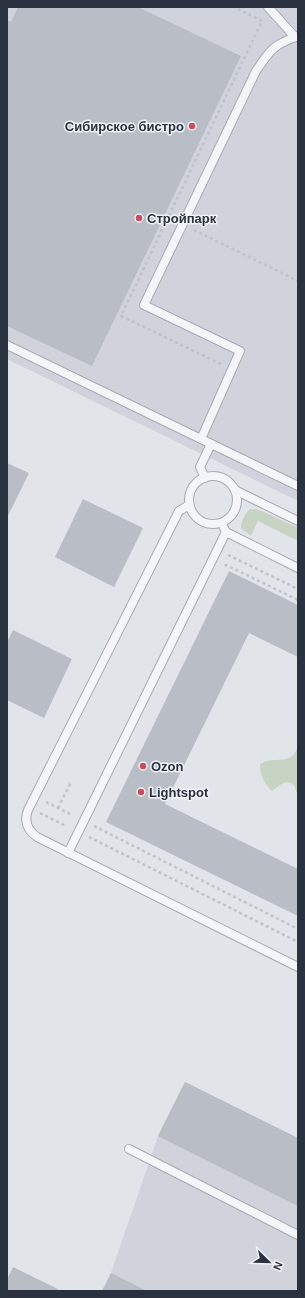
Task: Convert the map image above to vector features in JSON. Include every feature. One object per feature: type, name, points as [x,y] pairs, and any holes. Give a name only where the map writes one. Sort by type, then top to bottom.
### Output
[{"type":"lane","points":[[200,439],[240,351],[144,305],[256,71],[270,50],[280,43],[296,36],[268,7]]},
{"type":"lane","points":[[7,345],[298,486]]},
{"type":"lane","points":[[205,478],[200,467],[211,444]]},
{"type":"lane","points":[[210,476],[218,476],[225,479],[235,490],[238,498],[237,506],[229,519],[222,523],[213,525],[205,524],[198,520],[192,513],[189,505],[189,497],[196,483],[205,478],[210,476]]},
{"type":"lane","points":[[235,490],[298,522]]},
{"type":"lane","points":[[189,505],[179,511],[29,808],[26,816],[26,822],[32,833],[68,853],[298,967]]},
{"type":"lane","points":[[222,523],[226,532],[298,568]]},
{"type":"lane","points":[[68,853],[226,532]]},
{"type":"lane","points":[[130,1149],[298,1235]]},
{"type":"path","points":[[234,7],[250,15]]},
{"type":"path","points":[[168,218],[298,281]]},
{"type":"path","points":[[217,549],[298,589]]},
{"type":"path","points":[[223,572],[226,565],[298,600]]},
{"type":"path","points":[[58,808],[71,782]]},
{"type":"path","points":[[35,796],[298,929]]},
{"type":"path","points":[[29,808],[298,942]]},
{"type":"path","points":[[95,827],[98,820]]},
{"type":"shaded area","points":[[7,7],[298,7],[298,501],[7,359]]},
{"type":"shaded area","points":[[185,1082],[298,1138],[298,1291],[102,1291],[111,1273],[158,1136]]},
{"type":"green space","points":[[250,509],[262,511],[298,528],[298,541],[258,521],[251,536],[241,528],[246,513]]},
{"type":"green space","points":[[298,746],[298,796],[294,785],[288,782],[272,791],[263,779],[260,764],[271,760],[287,759],[292,756]]},
{"type":"building","points":[[18,7],[138,7],[241,56],[92,366],[7,326],[7,20],[11,22]]},
{"type":"building","points":[[7,463],[29,473],[7,518]]},
{"type":"building","points":[[83,499],[143,528],[114,587],[55,557]]},
{"type":"building","points":[[229,571],[298,605],[298,657],[249,633],[165,804],[298,869],[298,916],[106,822]]},
{"type":"building","points":[[13,630],[72,659],[44,718],[7,700],[7,642]]},
{"type":"building","points":[[185,1082],[298,1138],[298,1206],[158,1136]]},
{"type":"building","points":[[13,1267],[58,1289],[57,1291],[7,1291],[7,1280]]},
{"type":"building","points":[[111,1273],[147,1291],[102,1291]]},
{"type":"place","name":"Сибирское бистро","points":[[192,126]]},
{"type":"place","name":"Стройпарк","points":[[139,218]]},
{"type":"place","name":"Ozon","points":[[143,766]]},
{"type":"place","name":"Lightspot","points":[[141,792]]}]
